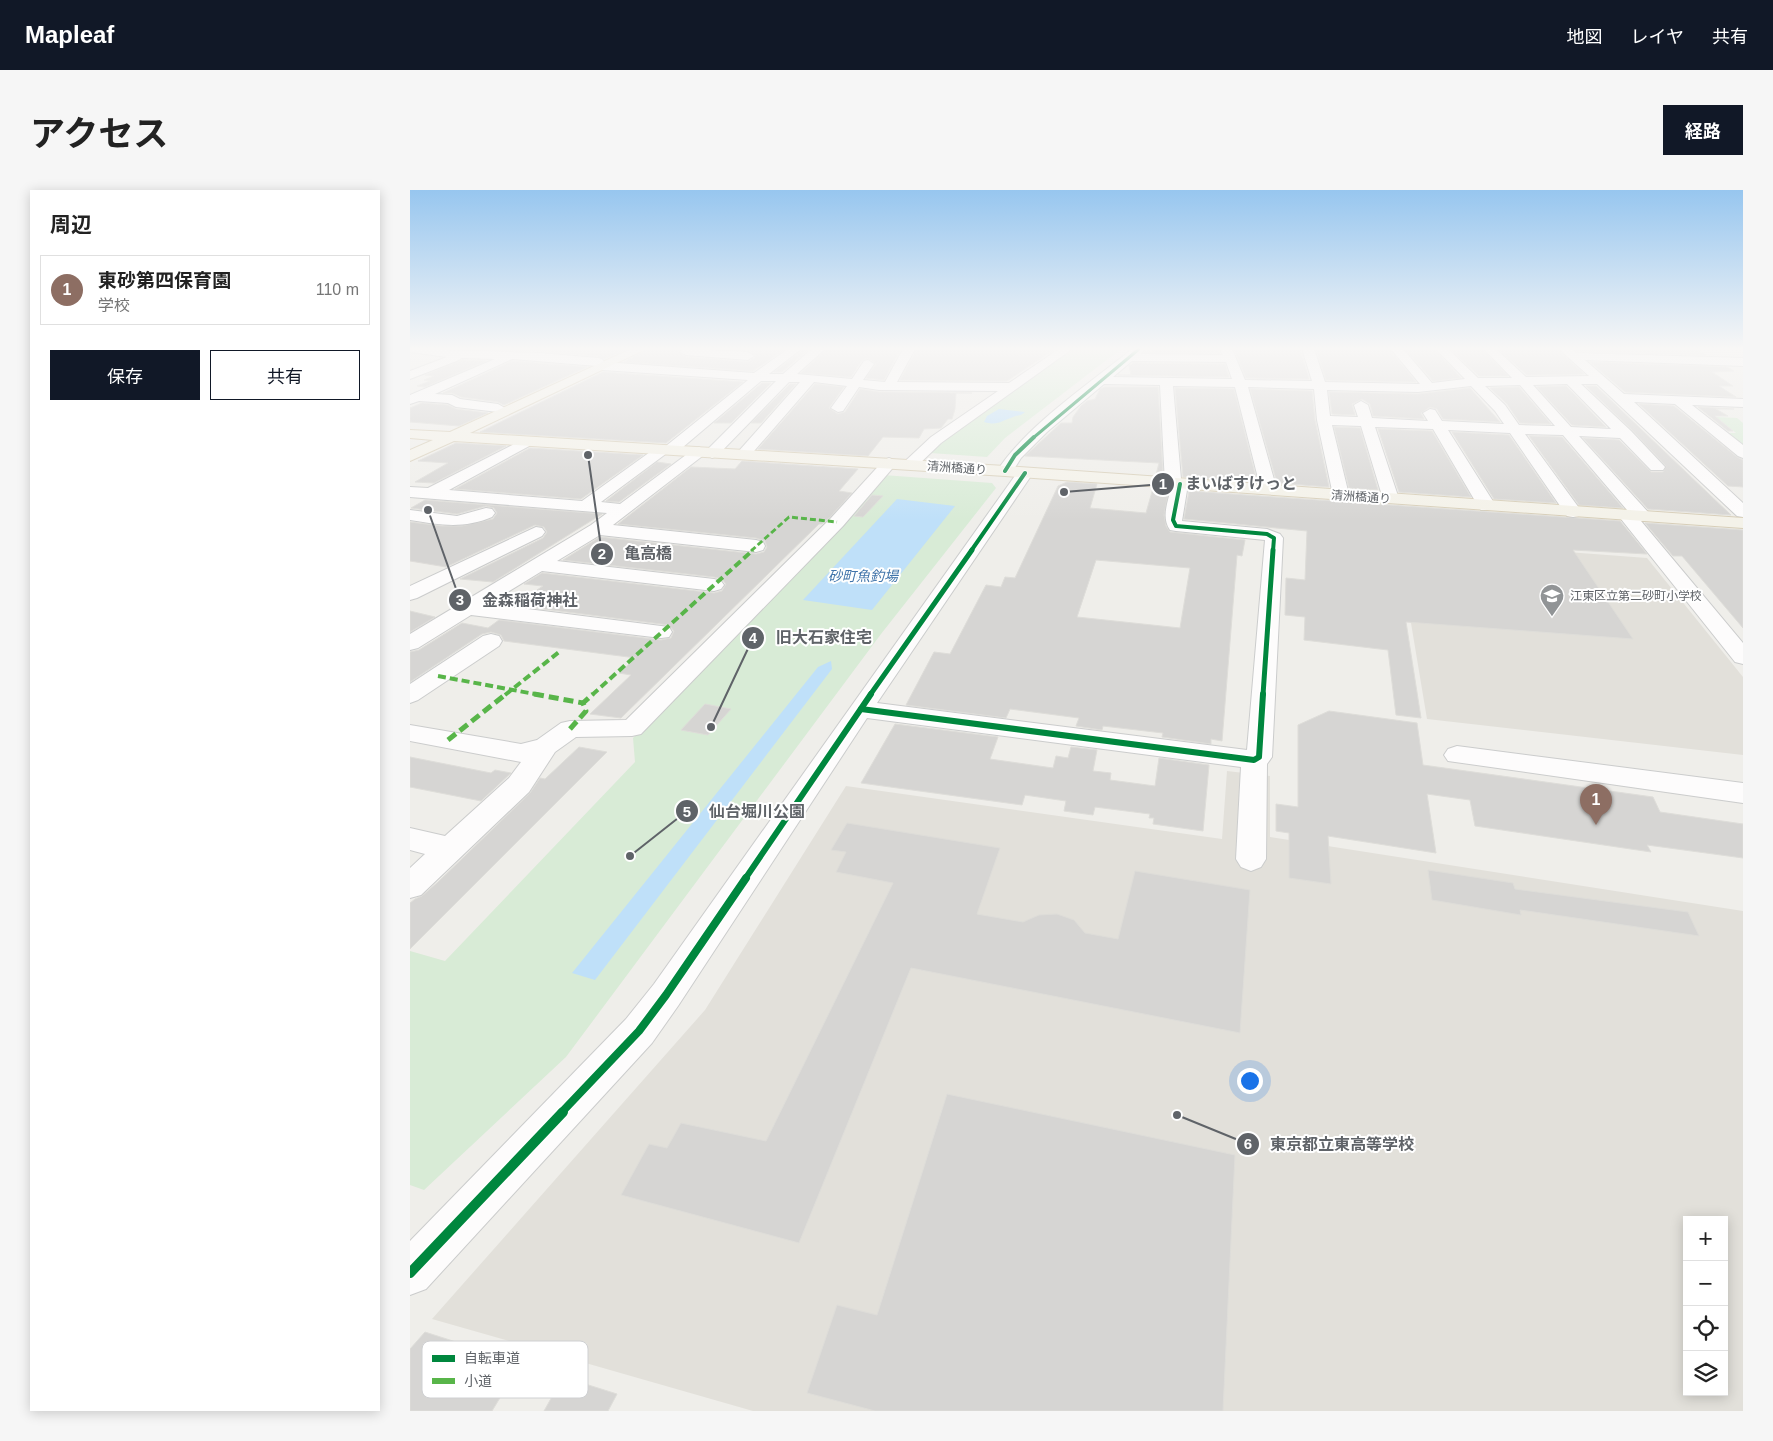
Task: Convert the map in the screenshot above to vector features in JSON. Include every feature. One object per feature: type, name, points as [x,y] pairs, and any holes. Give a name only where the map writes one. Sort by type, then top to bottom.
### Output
[{"type":"main road","points":[[410,447],[503,406]]},
{"type":"main road","points":[[410,456],[515,406]]},
{"type":"main road","name":"清洲橋通り","points":[[410,434],[527,446],[667,450],[899,464],[1743,523]]},
{"type":"street","points":[[481,406],[498,408]]},
{"type":"street","points":[[585,506],[667,450],[722,406]]},
{"type":"street","points":[[410,643],[597,529],[705,452],[755,406]]},
{"type":"street","points":[[743,455],[786,406]]},
{"type":"street","points":[[410,886],[519,784],[546,746],[570,729],[632,728],[837,522],[899,464],[983,406]]},
{"type":"street","points":[[410,1273],[639,1031],[666,995],[861,708],[1015,472],[1015,455],[1042,429],[1070,406]]},
{"type":"street","points":[[861,708],[1254,760],[1259,757],[1274,538],[1267,534],[1176,526],[1173,520],[1176,484],[1168,406]]},
{"type":"street","points":[[1246,406],[1269,490]]},
{"type":"street","points":[[1322,406],[1341,496]]},
{"type":"street","points":[[1361,406],[1391,499]]},
{"type":"street","points":[[1430,406],[1437,425],[1487,506]]},
{"type":"street","points":[[1498,406],[1574,512]]},
{"type":"street","points":[[1545,406],[1635,516],[1743,657]]},
{"type":"street","points":[[1597,406],[1657,467]]},
{"type":"street","points":[[1630,406],[1743,512]]},
{"type":"street","points":[[1686,406],[1740,449]]},
{"type":"street","points":[[1324,420],[1626,434]]},
{"type":"street","points":[[1670,444],[1689,445]]},
{"type":"street","points":[[430,494],[527,446]]},
{"type":"street","points":[[452,496],[527,446]]},
{"type":"street","points":[[1708,446],[1740,449]]},
{"type":"street","points":[[410,492],[624,509]]},
{"type":"street","points":[[410,515],[458,522],[473,519],[486,513]]},
{"type":"street","points":[[597,529],[756,546]]},
{"type":"street","points":[[410,594],[536,532]]},
{"type":"street","points":[[539,565],[714,585]]},
{"type":"street","points":[[468,608],[661,632]]},
{"type":"street","points":[[410,695],[491,641]]},
{"type":"street","points":[[410,733],[521,753],[546,746]]},
{"type":"street","points":[[1457,755],[1743,793]]},
{"type":"street","points":[[1251,859],[1254,760]]},
{"type":"street","points":[[410,839],[450,849]]},
{"type":"shaded area","name":"江東区立第二砂町小学校","points":[[1397,539],[1647,558],[1743,677],[1743,755],[1427,719]]},
{"type":"shaded area","points":[[1227,771],[1270,776],[1270,837],[1743,911],[1743,1411],[753,1411],[588,1364],[588,1341],[509,1341],[432,1319],[705,1010],[846,786],[1222,839]]},
{"type":"green space","points":[[989,406],[1047,406],[1005,438],[987,457],[930,453]]},
{"type":"green space","points":[[1716,417],[1737,418],[1743,423],[1743,444],[1738,444],[1723,433],[1736,433]]},
{"type":"green space","points":[[883,475],[992,483],[996,488],[881,634],[566,1057],[424,1190],[410,1185],[410,951],[445,961],[635,762],[633,738]]},
{"type":"water","points":[[999,409],[1025,412],[999,422],[984,422],[987,416]]},
{"type":"water","name":"砂町魚釣場","points":[[897,499],[955,506],[872,610],[803,600]]},
{"type":"water","points":[[831,661],[832,669],[595,980],[572,973],[818,667]]},
{"type":"building","points":[[415,406],[450,406],[456,409],[488,413],[459,426],[410,422],[410,408]]},
{"type":"building","points":[[533,406],[713,406],[666,443],[480,432]]},
{"type":"building","points":[[734,406],[748,406],[731,423],[714,423]]},
{"type":"building","points":[[768,406],[776,406],[761,423],[751,423]]},
{"type":"building","points":[[796,406],[830,406],[829,408],[838,414],[845,412],[849,406],[955,406],[952,419],[948,419],[941,428],[924,429],[919,438],[883,437],[868,456],[758,449]]},
{"type":"building","points":[[1081,406],[1159,406],[1163,475],[1156,475],[1159,463],[1025,456],[1061,423],[1072,423],[1073,417]]},
{"type":"building","points":[[1177,406],[1238,406],[1257,482],[1183,477]]},
{"type":"building","points":[[1255,406],[1314,406],[1329,487],[1277,483]]},
{"type":"building","points":[[1331,406],[1353,406],[1355,415],[1332,414]]},
{"type":"building","points":[[1370,406],[1486,406],[1500,422],[1443,419],[1437,409],[1430,407],[1421,413],[1424,419],[1373,416]]},
{"type":"building","points":[[1508,406],[1535,406],[1551,424],[1520,423]]},
{"type":"building","points":[[1554,406],[1585,406],[1606,427],[1572,425]]},
{"type":"building","points":[[1607,406],[1617,406],[1731,515],[1648,509],[1583,438],[1619,440],[1651,472],[1663,472],[1666,466]]},
{"type":"building","points":[[1641,406],[1674,406],[1743,460],[1743,487],[1728,486]]},
{"type":"building","points":[[1698,407],[1734,409],[1716,409],[1728,416],[1715,416],[1733,431],[1728,431]]},
{"type":"building","points":[[1334,427],[1360,428],[1378,490],[1349,488]]},
{"type":"building","points":[[1378,429],[1432,431],[1471,497],[1399,492]]},
{"type":"building","points":[[1452,432],[1509,435],[1556,503],[1494,499]]},
{"type":"building","points":[[1529,436],[1562,437],[1623,508],[1579,505]]},
{"type":"building","points":[[456,443],[506,446],[434,483],[415,482],[448,463],[418,461]]},
{"type":"building","points":[[530,448],[643,455],[581,499],[455,489]]},
{"type":"building","points":[[742,461],[858,469],[839,491],[852,493],[830,517],[822,524],[819,524],[621,718],[590,714],[631,675],[619,673],[636,658],[504,641],[501,635],[491,632],[482,634],[410,682],[410,652],[419,650],[462,623],[488,628],[499,620],[661,640],[671,638],[674,631],[669,625],[520,606],[542,591],[537,590],[543,586],[524,584],[542,573],[714,593],[722,591],[726,584],[722,579],[714,577],[563,560],[600,537],[756,554],[764,552],[767,547],[765,541],[756,538],[618,524],[691,467],[735,469]]},
{"type":"building","points":[[657,462],[671,464],[619,502],[606,501]]},
{"type":"building","points":[[1067,482],[1097,484],[1090,508],[1146,513],[1153,488],[1169,489],[1164,515],[1166,526],[1170,532],[1245,540],[1242,556],[1237,555],[1222,741],[1211,739],[1211,744],[1162,737],[1163,733],[1103,726],[1102,730],[1076,726],[1079,718],[1010,709],[1006,718],[906,705],[934,652],[950,654],[986,585],[1001,587],[1005,577],[1015,578],[1058,486]],"holes":[[[1096,560],[1190,568],[1180,628],[1077,617]]]},
{"type":"building","points":[[1189,491],[1620,521],[1647,554],[1573,550],[1633,639],[1406,622],[1421,718],[1396,715],[1388,650],[1304,640],[1305,617],[1285,615],[1286,578],[1305,580],[1307,531],[1184,519]]},
{"type":"building","points":[[872,495],[883,496],[863,517],[854,516]]},
{"type":"building","points":[[425,500],[602,514],[493,582],[460,579],[543,538],[547,532],[544,527],[535,525],[446,567],[410,561],[410,522],[442,526],[462,526],[493,519],[497,513],[494,508],[486,506],[457,514],[411,508]]},
{"type":"building","points":[[1645,523],[1743,530],[1743,628],[1682,556],[1673,556]]},
{"type":"building","points":[[410,611],[435,617],[410,632]]},
{"type":"building","points":[[705,704],[731,709],[708,735],[681,730]]},
{"type":"building","points":[[1329,711],[1417,723],[1423,765],[1653,797],[1660,812],[1743,824],[1743,858],[1647,845],[1651,852],[1475,826],[1470,800],[1427,794],[1436,853],[1328,836],[1331,884],[1289,878],[1289,833],[1276,831],[1276,804],[1298,807],[1298,725]]},
{"type":"building","points":[[895,724],[998,737],[990,759],[1053,768],[1056,756],[1068,758],[1071,747],[1097,750],[1093,771],[1111,773],[1110,780],[1155,786],[1159,758],[1209,765],[1203,831],[1153,824],[1154,818],[1149,818],[1150,814],[1095,807],[1093,815],[1064,811],[1066,801],[1025,795],[1022,805],[861,783]]},
{"type":"building","points":[[579,747],[607,752],[410,949],[410,903],[422,896],[438,882],[530,793],[540,778],[545,779]]},
{"type":"building","points":[[410,757],[491,773],[495,770],[511,773],[481,801],[410,787]]},
{"type":"building","points":[[847,823],[1000,848],[977,914],[1023,922],[1039,915],[1057,914],[1074,920],[1085,933],[1118,939],[1135,871],[1250,890],[1240,1033],[911,968],[799,1243],[621,1195],[649,1144],[667,1148],[681,1123],[766,1141],[893,883],[836,872],[846,852],[831,850]]},
{"type":"building","points":[[1428,870],[1513,883],[1515,889],[1688,912],[1699,936],[1520,910],[1521,915],[1432,900]]},
{"type":"building","points":[[947,1094],[1235,1155],[1223,1411],[875,1411],[807,1393],[837,1305],[877,1315]]},
{"type":"building","points":[[425,1332],[453,1341],[422,1341],[422,1398],[500,1398],[492,1411],[410,1411],[410,1349]]},
{"type":"building","points":[[588,1385],[617,1394],[608,1411],[544,1411],[551,1398],[588,1398]]},
{"type":"marked path","points":[[570,729],[586,711],[583,703],[789,517],[837,522]]},
{"type":"marked path","points":[[448,740],[559,652]]},
{"type":"marked path","points":[[438,676],[583,703]]},
{"type":"cycle path","points":[[1005,471],[1015,455],[1070,406]]},
{"type":"cycle path","points":[[410,1273],[639,1031],[666,995],[858,713],[1025,473]]},
{"type":"cycle path","points":[[861,709],[1254,760],[1259,757],[1274,538],[1267,534],[1176,526],[1173,520],[1180,484]]},
{"type":"place","name":"亀高橋","points":[[588,455]]},
{"type":"place","name":"まいばすけっと","points":[[1064,492]]},
{"type":"place","name":"金森稲荷神社","points":[[428,510]]},
{"type":"place","name":"江東区立第二砂町小学校","points":[[1552,617]]},
{"type":"place","name":"旧大石家住宅","points":[[711,727]]},
{"type":"place","name":"東砂第四保育園","points":[[1596,825]]},
{"type":"place","name":"仙台堀川公園","points":[[630,856]]},
{"type":"place","name":"東京都立東高等学校","points":[[1177,1115]]}]
